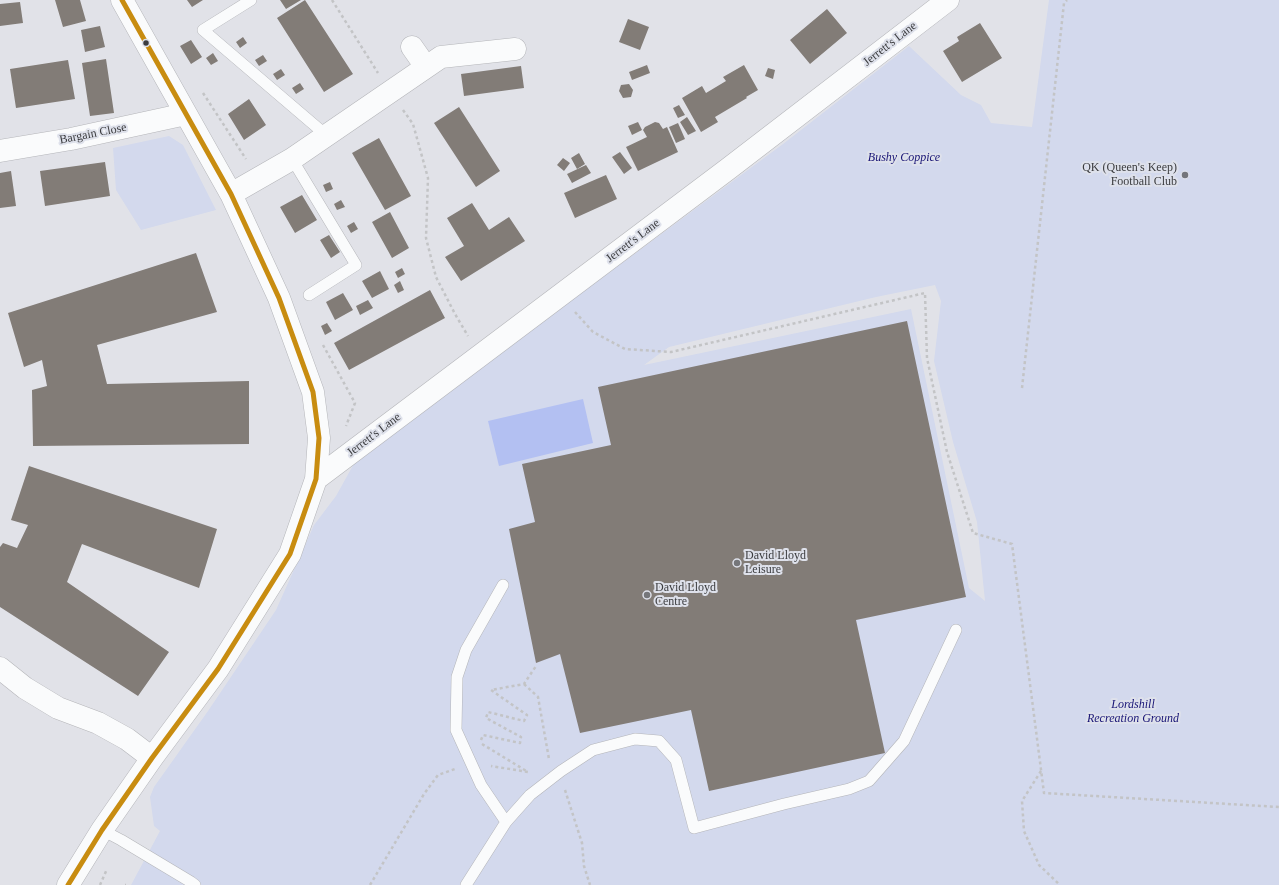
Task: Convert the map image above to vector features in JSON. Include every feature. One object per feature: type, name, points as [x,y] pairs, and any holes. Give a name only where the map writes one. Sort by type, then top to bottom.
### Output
[{"type":"street","points":[[68,885],[102,830],[152,758],[218,669],[290,554],[316,479],[319,438],[313,392],[279,298],[231,194],[122,0]]},
{"type":"street","name":"Jerrett's Lane","points":[[316,479],[723,173],[948,0]]},
{"type":"street","points":[[412,46],[426,67]]},
{"type":"street","points":[[231,194],[292,159],[441,57],[515,50]]},
{"type":"street","name":"Bargain Close","points":[[0,151],[71,139],[186,114]]},
{"type":"street","points":[[0,668],[25,688],[58,708],[98,723],[127,739],[152,758]]},
{"type":"lane","points":[[251,0],[203,30],[326,135]]},
{"type":"lane","points":[[292,159],[356,265],[309,294]]},
{"type":"lane","points":[[503,585],[466,650],[457,677],[456,730],[481,785],[506,822]]},
{"type":"lane","points":[[466,885],[506,822],[530,795],[593,750],[635,739],[659,741],[676,760],[694,828],[849,789],[869,781],[904,741],[956,630]]},
{"type":"lane","points":[[102,830],[195,885]]},
{"type":"path","points":[[332,0],[390,93],[413,124],[428,178],[426,238],[436,277],[455,314],[480,356]]},
{"type":"path","points":[[1022,388],[1064,3],[1067,0]]},
{"type":"path","points":[[200,88],[246,160],[256,180]]},
{"type":"path","points":[[559,296],[593,332],[625,349],[671,352],[925,293],[927,358],[947,452],[973,533],[1012,544],[1044,793],[1279,807]]},
{"type":"path","points":[[524,684],[538,697],[550,762],[564,786],[582,843],[584,866],[590,885]]},
{"type":"path","points":[[528,772],[550,762]]},
{"type":"path","points":[[1041,770],[1022,801],[1024,831],[1039,865],[1060,885]]},
{"type":"green space","points":[[1049,0],[1279,0],[1279,885],[131,885],[160,831],[154,826],[150,797],[154,787],[208,711],[276,610],[314,525],[336,496],[356,460],[783,144],[909,46],[961,95],[981,105],[991,123],[1032,127]],"holes":[[[935,285],[941,301],[934,361],[953,442],[977,522],[985,601],[969,588],[911,309],[644,365],[669,347],[876,297]]]},
{"type":"green space","points":[[169,136],[183,145],[216,210],[141,230],[116,190],[113,148]]},
{"type":"water","points":[[583,399],[593,443],[499,466],[488,421]]},
{"type":"building","points":[[55,0],[80,0],[86,21],[63,27]]},
{"type":"building","points":[[187,0],[203,0],[192,7]]},
{"type":"building","points":[[280,0],[301,0],[286,9]]},
{"type":"building","points":[[305,0],[353,74],[324,92],[277,18]]},
{"type":"building","points":[[20,2],[23,23],[0,26],[0,4]]},
{"type":"building","points":[[827,9],[847,33],[810,64],[790,40]]},
{"type":"building","points":[[628,19],[649,27],[640,50],[619,42]]},
{"type":"building","points":[[980,23],[1002,58],[962,82],[943,51],[959,41],[957,37]]},
{"type":"building","points":[[100,26],[105,47],[85,52],[81,30]]},
{"type":"building","points":[[243,37],[247,43],[240,48],[236,42]]},
{"type":"building","points":[[191,40],[202,57],[191,64],[180,46]]},
{"type":"building","points":[[213,53],[218,61],[211,65],[206,58]]},
{"type":"building","points":[[263,55],[267,61],[259,66],[255,60]]},
{"type":"building","points":[[106,59],[114,113],[90,116],[82,63]]},
{"type":"building","points":[[68,60],[75,99],[16,108],[10,69]]},
{"type":"building","points":[[647,65],[650,73],[632,80],[629,72]]},
{"type":"building","points":[[744,65],[758,90],[715,117],[718,122],[701,132],[682,98],[702,86],[706,93],[726,81],[723,77]]},
{"type":"building","points":[[521,66],[524,88],[464,96],[461,74]]},
{"type":"building","points":[[768,68],[775,70],[773,79],[765,76]]},
{"type":"building","points":[[281,69],[285,75],[277,80],[273,74]]},
{"type":"building","points":[[300,83],[304,89],[296,94],[292,88]]},
{"type":"building","points":[[629,84],[633,90],[631,97],[623,98],[619,91],[621,85]]},
{"type":"building","points":[[249,99],[266,125],[244,140],[228,114]]},
{"type":"building","points":[[679,105],[685,115],[678,118],[673,108]]},
{"type":"building","points":[[459,107],[500,171],[476,187],[434,123]]},
{"type":"building","points":[[687,117],[696,131],[688,135],[680,122]]},
{"type":"building","points":[[638,122],[642,130],[632,135],[628,126]]},
{"type":"building","points":[[655,122],[659,123],[663,129],[667,127],[678,152],[638,171],[626,147],[647,137],[643,130],[645,127]]},
{"type":"building","points":[[678,123],[685,139],[676,143],[669,127]]},
{"type":"building","points":[[379,138],[411,196],[385,210],[352,153]]},
{"type":"building","points":[[620,152],[632,168],[624,174],[612,157]]},
{"type":"building","points":[[579,153],[585,164],[577,169],[571,158]]},
{"type":"building","points":[[563,158],[570,163],[564,171],[557,165]]},
{"type":"building","points":[[105,162],[110,196],[45,206],[40,171]]},
{"type":"building","points":[[586,165],[591,173],[572,183],[567,174]]},
{"type":"building","points":[[11,171],[16,206],[0,208],[0,173]]},
{"type":"building","points":[[606,175],[617,199],[575,218],[564,193]]},
{"type":"building","points":[[330,182],[333,189],[326,192],[323,185]]},
{"type":"building","points":[[302,195],[317,220],[295,233],[280,207]]},
{"type":"building","points":[[341,200],[345,207],[337,210],[334,204]]},
{"type":"building","points":[[472,203],[489,230],[509,217],[525,241],[461,281],[445,257],[464,246],[447,218]]},
{"type":"building","points":[[390,212],[409,248],[392,258],[372,222]]},
{"type":"building","points":[[354,222],[358,229],[351,233],[347,226]]},
{"type":"building","points":[[329,235],[340,252],[331,258],[320,240]]},
{"type":"building","points":[[196,253],[217,312],[97,345],[107,384],[249,381],[249,444],[33,446],[32,390],[47,386],[42,360],[24,367],[8,313]]},
{"type":"building","points":[[402,268],[405,274],[398,278],[395,272]]},
{"type":"building","points":[[380,271],[389,289],[372,298],[362,281]]},
{"type":"building","points":[[400,281],[404,290],[398,293],[394,285]]},
{"type":"building","points":[[430,290],[445,318],[349,370],[334,343]]},
{"type":"building","points":[[343,293],[353,310],[335,320],[326,302]]},
{"type":"building","points":[[368,300],[373,308],[360,315],[356,306]]},
{"type":"building","name":"David Lloyd Leisure","points":[[907,321],[966,597],[856,620],[885,753],[709,791],[691,710],[580,733],[560,654],[536,663],[509,529],[535,522],[522,464],[611,445],[598,387]]},
{"type":"building","points":[[327,323],[332,331],[325,335],[321,326]]},
{"type":"building","points":[[29,466],[217,529],[199,588],[82,544],[67,582],[169,652],[138,696],[0,607],[0,547],[3,543],[17,548],[28,525],[11,520]]},
{"type":"transit line","points":[[68,885],[102,830],[152,758],[218,669],[290,554],[316,479],[319,438],[313,392],[279,298],[231,194],[122,0]]},
{"type":"place","name":"QK (Queen's Keep) Football Club","points":[[1185,175]]},
{"type":"place","name":"David Lloyd Leisure","points":[[737,563]]},
{"type":"place","name":"David Lloyd Centre","points":[[647,595]]},
{"type":"park label","name":"Bushy Coppice","points":[[904,158]]},
{"type":"park label","name":"Lordshill Recreation Ground","points":[[1133,712]]}]
